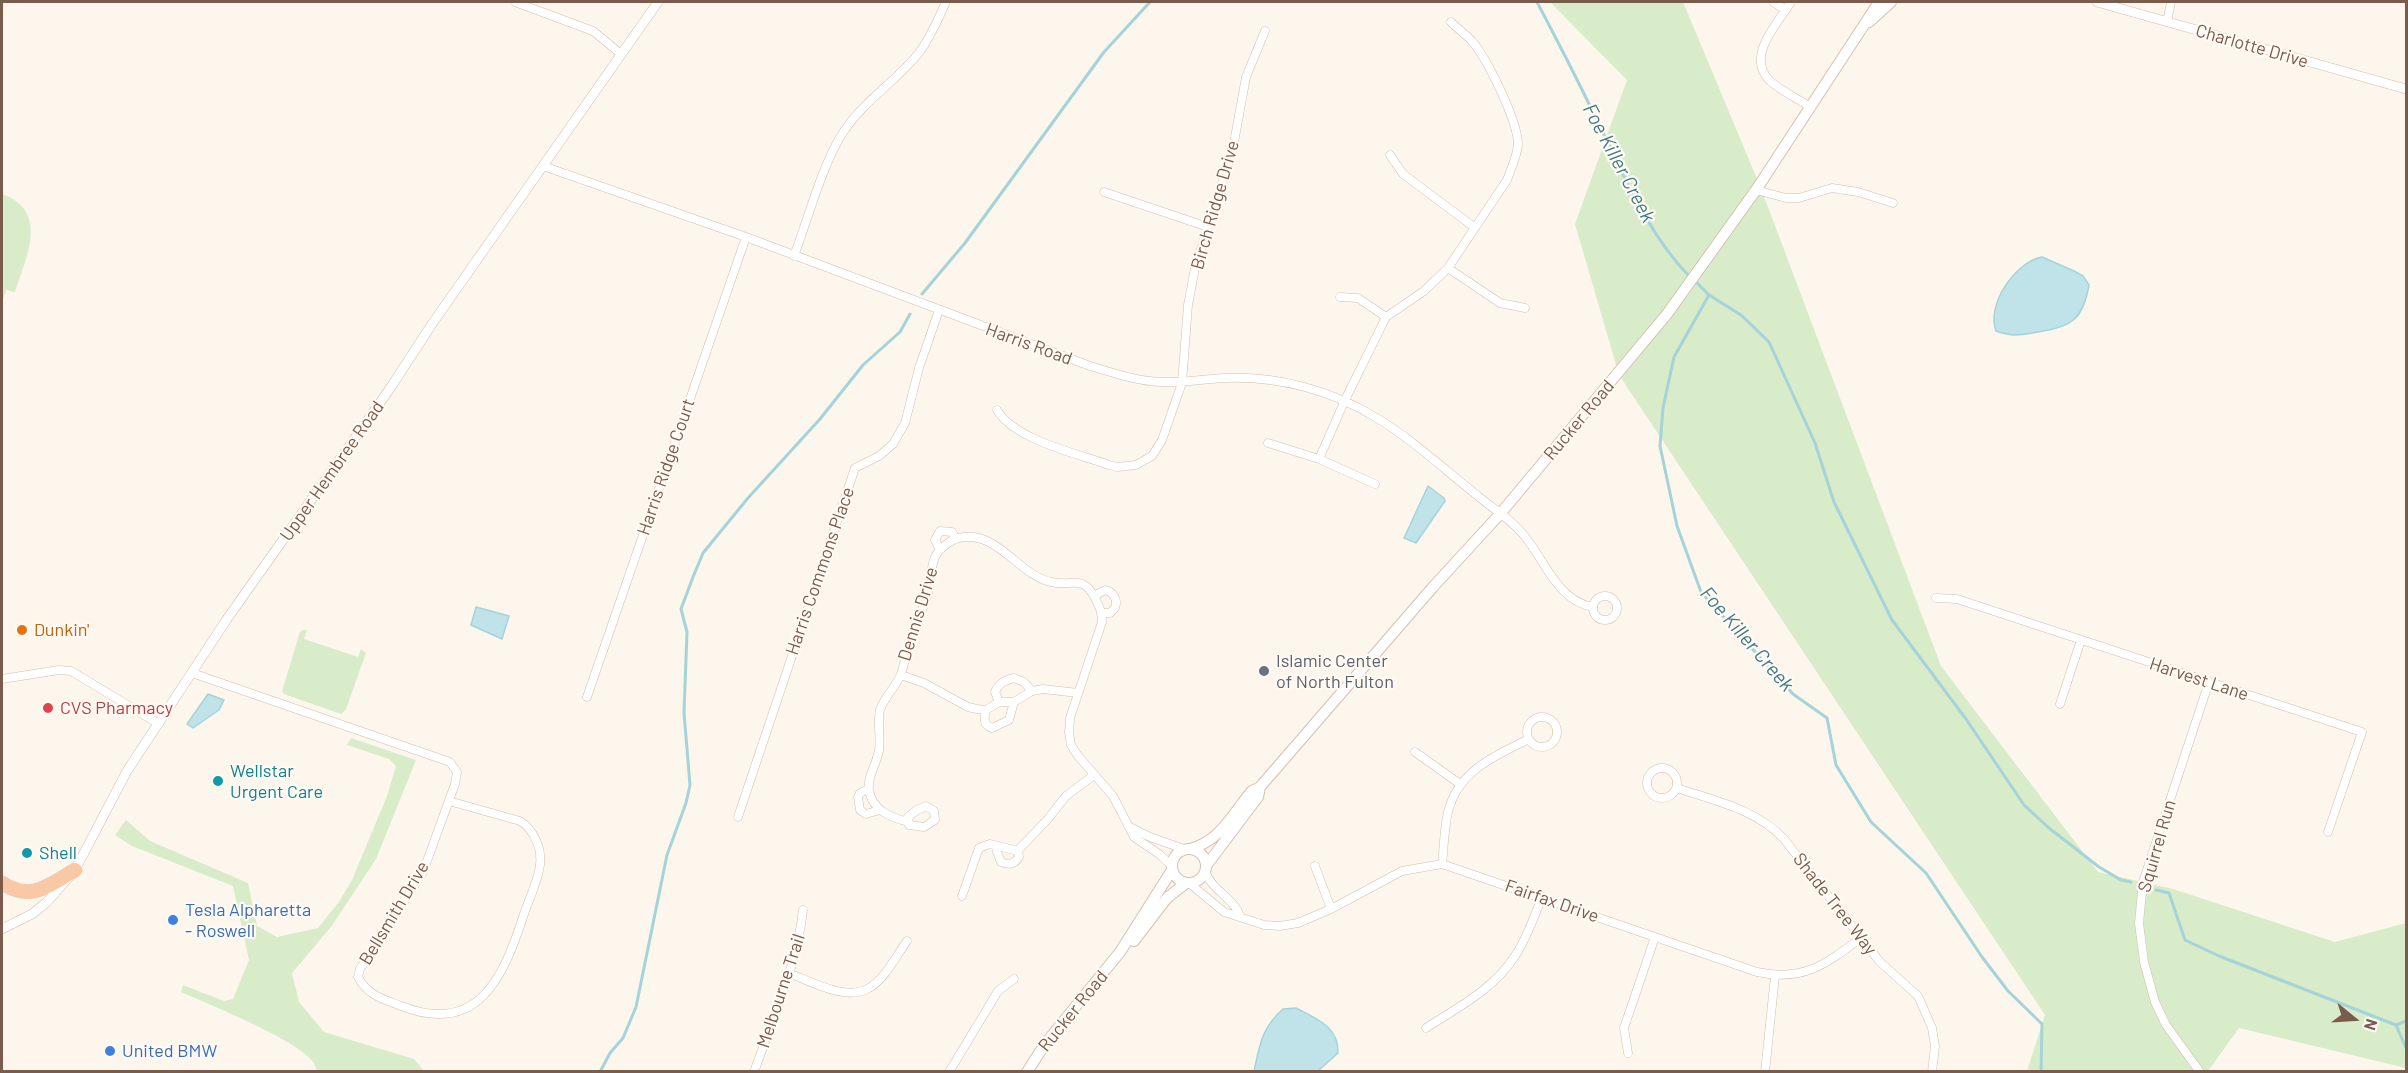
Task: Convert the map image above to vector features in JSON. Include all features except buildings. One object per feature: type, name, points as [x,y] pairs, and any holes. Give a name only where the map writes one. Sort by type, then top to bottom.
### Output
[{"type":"highway","points":[[2,883],[20,892],[36,891],[75,870]]},
{"type":"main road","name":"Rucker Road","points":[[1187,849],[1205,844],[1218,835],[1252,791],[1260,787],[1433,587],[1500,514],[1621,371],[1703,266],[1864,26],[1870,12],[1879,2]]},
{"type":"main road","name":"Rucker Road","points":[[1864,26],[1891,2]]},
{"type":"main road","name":"Rucker Road","points":[[1206,869],[1258,797],[1260,787]]},
{"type":"main road","points":[[1187,849],[1202,855],[1206,869],[1201,879],[1187,883],[1176,878],[1172,868],[1174,857],[1187,849]]},
{"type":"main road","name":"Rucker Road","points":[[1028,1071],[1045,1044],[1120,952],[1172,868]]},
{"type":"main road","name":"Rucker Road","points":[[1120,952],[1137,939],[1167,898],[1187,883]]},
{"type":"street","points":[[515,2],[593,31],[621,54]]},
{"type":"street","name":"Upper Hembree Road","points":[[2,929],[32,914],[47,902],[75,870],[127,771],[227,619],[658,2]]},
{"type":"street","points":[[794,255],[831,155],[843,132],[861,110],[920,52],[931,35],[946,2]]},
{"type":"street","points":[[1773,2],[1786,10]]},
{"type":"street","points":[[1791,2],[1764,44],[1759,57],[1762,72],[1772,82],[1810,107]]},
{"type":"street","name":"Charlotte Drive","points":[[2097,2],[2406,89]]},
{"type":"street","points":[[2166,22],[2171,2]]},
{"type":"street","points":[[1319,459],[1386,317],[1424,291],[1448,268],[1507,180],[1518,145],[1512,119],[1490,69],[1472,41],[1451,22]]},
{"type":"street","name":"Birch Ridge Drive","points":[[997,410],[1007,424],[1021,433],[1109,465],[1127,467],[1144,461],[1157,449],[1182,383],[1188,305],[1195,268],[1233,148],[1246,77],[1265,31]]},
{"type":"street","points":[[1390,155],[1402,174],[1474,227]]},
{"type":"street","name":"Harris Road","points":[[543,166],[746,237],[1090,366],[1135,379],[1182,383],[1224,378],[1260,379],[1295,384],[1345,400],[1388,426],[1500,514],[1524,535],[1553,579],[1572,599],[1581,605],[1593,607]]},
{"type":"street","points":[[1756,190],[1786,198],[1799,198],[1832,188],[1858,192],[1893,203]]},
{"type":"street","points":[[1104,192],[1208,227]]},
{"type":"street","name":"Harris Ridge Court","points":[[587,697],[746,237]]},
{"type":"street","points":[[1448,268],[1500,303],[1525,308]]},
{"type":"street","points":[[1340,297],[1358,298],[1386,317]]},
{"type":"street","name":"Harris Commons Place","points":[[738,817],[855,468],[879,456],[893,444],[905,423],[919,368],[939,310]]},
{"type":"street","points":[[1268,443],[1319,459],[1375,484]]},
{"type":"street","points":[[940,550],[935,540],[940,531],[952,532],[956,539],[971,537],[988,542],[1003,550],[1043,580],[1082,584],[1090,588],[1102,613],[1102,622],[1070,718],[1071,745],[1113,796],[1126,825],[1139,842],[1151,848],[1172,868]]},
{"type":"street","name":"Dennis Drive","points":[[880,810],[869,814],[860,810],[858,797],[860,792],[868,789],[879,751],[880,709],[901,675],[907,648],[928,593],[931,569],[940,550],[956,539]]},
{"type":"street","points":[[1094,596],[1105,591],[1115,598],[1115,608],[1110,613],[1102,613]]},
{"type":"street","name":"Harvest Lane","points":[[1936,598],[1957,598],[2362,732],[2328,832]]},
{"type":"street","points":[[2061,704],[2081,640]]},
{"type":"street","points":[[2,679],[59,670],[71,671],[159,724]]},
{"type":"street","name":"Bellsmith Drive","points":[[192,673],[450,762],[457,772],[423,872],[360,969],[358,977],[364,988],[375,996],[418,1013],[437,1015],[462,1010],[487,995],[499,978],[512,952],[540,865],[536,838],[527,826],[449,801]]},
{"type":"street","points":[[901,675],[950,696],[968,707],[986,710],[999,702],[1014,702],[1032,691],[1053,689],[1078,693]]},
{"type":"street","points":[[999,702],[995,692],[999,684],[1005,680],[1014,678],[1024,682],[1032,691]]},
{"type":"street","name":"Squirrel Run","points":[[2200,1071],[2166,1025],[2155,1002],[2144,962],[2139,923],[2143,882],[2210,682]]},
{"type":"street","points":[[986,710],[984,720],[993,728],[1009,720],[1014,702]]},
{"type":"street","points":[[1442,864],[1448,813],[1460,784],[1483,762],[1528,739]]},
{"type":"street","points":[[1415,752],[1460,784]]},
{"type":"street","points":[[1654,770],[1669,770],[1676,777],[1677,788],[1667,798],[1657,798],[1648,788],[1648,778],[1654,770]]},
{"type":"street","points":[[998,846],[998,859],[1008,865],[1016,861],[1018,851],[1066,796],[1094,775]]},
{"type":"street","name":"Shade Tree Way","points":[[1677,788],[1751,813],[1772,826],[1880,962],[1918,996],[1932,1028],[1935,1046],[1932,1071]]},
{"type":"street","points":[[868,789],[873,803],[880,810],[893,818],[908,822]]},
{"type":"street","points":[[1126,825],[1150,837],[1187,849]]},
{"type":"street","points":[[962,896],[980,848],[990,844],[1018,851]]},
{"type":"street","name":"Fairfax Drive","points":[[1187,883],[1224,912],[1264,925],[1280,926],[1298,923],[1331,909],[1402,871],[1442,864],[1757,972],[1775,976],[1796,975],[1817,969],[1862,937]]},
{"type":"street","points":[[1315,866],[1331,909]]},
{"type":"street","points":[[1206,869],[1212,885],[1236,905],[1240,916]]},
{"type":"street","points":[[1426,1028],[1482,991],[1504,971],[1524,940],[1542,897]]},
{"type":"street","name":"Melbourne Trail","points":[[754,1071],[801,931],[803,910]]},
{"type":"street","points":[[1628,1053],[1624,1028],[1655,937]]},
{"type":"street","points":[[788,973],[841,992],[856,993],[869,988],[880,979],[907,941]]},
{"type":"street","points":[[1765,1071],[1775,976]]},
{"type":"street","points":[[949,1071],[998,992],[1014,979]]},
{"type":"green space","points":[[1550,2],[1683,2],[1760,186],[1941,666],[2098,872],[2173,889],[2335,942],[2406,923],[2406,1068],[2239,1028],[2208,1071],[2027,1071],[2045,1015],[1619,375],[1575,224],[1627,80]]},
{"type":"green space","points":[[2,194],[17,202],[26,212],[31,237],[15,292],[6,290],[2,303]]},
{"type":"green space","points":[[307,630],[304,639],[358,657],[361,649],[366,653],[346,709],[341,714],[284,694],[282,691],[300,632]]},
{"type":"green space","points":[[351,738],[416,760],[376,859],[331,927],[292,973],[299,1002],[324,1032],[414,1059],[424,1071],[317,1071],[314,1063],[291,1044],[181,992],[183,985],[224,1001],[233,999],[249,960],[233,886],[132,846],[115,835],[126,820],[150,841],[248,883],[257,926],[277,937],[318,928],[339,902],[352,880],[387,796],[396,766],[389,759],[347,745]]},
{"type":"water","points":[[2042,257],[2083,276],[2089,285],[2079,314],[2067,324],[2049,330],[2017,335],[1996,331],[1995,309],[2005,286],[2022,267]]},
{"type":"water","points":[[1428,486],[1445,501],[1416,543],[1404,538]]},
{"type":"water","points":[[476,607],[509,616],[502,639],[471,625]]},
{"type":"water","points":[[208,694],[224,700],[219,710],[193,728],[187,724]]},
{"type":"water","points":[[1296,1008],[1319,1020],[1331,1030],[1338,1053],[1318,1071],[1254,1071],[1262,1037],[1270,1023],[1283,1009]]},
{"type":"waterway","points":[[922,294],[965,243],[1104,52],[1150,2]]},
{"type":"waterway","name":"Foe Killer Creek","points":[[1537,2],[1647,220],[1674,259],[1690,277]]},
{"type":"waterway","name":"Foe Killer Creek","points":[[1695,281],[1709,295],[1674,357],[1663,408],[1660,446],[1677,526],[1701,592],[1793,694],[1827,718],[1836,765],[1871,822],[1926,873],[1982,957],[2008,991],[2042,1024],[2041,1072]]},
{"type":"waterway","points":[[1709,295],[1741,315],[1769,342],[1815,443],[1834,502],[1892,620],[1966,719],[2024,805],[2099,867],[2121,880],[2131,882]]},
{"type":"waterway","points":[[600,1072],[610,1053],[623,1038],[636,1007],[667,855],[686,803],[690,785],[684,713],[687,632],[681,609],[693,577],[703,553],[748,498],[820,419],[863,365],[900,332],[910,314]]},
{"type":"waterway","points":[[2156,890],[2169,893],[2185,940],[2219,956],[2396,1025],[2406,1021]]},
{"type":"waterway","points":[[2396,1025],[2406,1048]]},
{"type":"place","name":"Dunkin'","points":[[22,630]]},
{"type":"place","name":"Islamic Center of North Fulton","points":[[1264,671]]},
{"type":"place","name":"CVS Pharmacy","points":[[48,708]]},
{"type":"place","name":"Wellstar Urgent Care","points":[[218,781]]},
{"type":"place","name":"Shell","points":[[27,853]]},
{"type":"place","name":"Tesla Alpharetta - Roswell","points":[[173,920]]},
{"type":"place","name":"United BMW","points":[[110,1051]]}]
